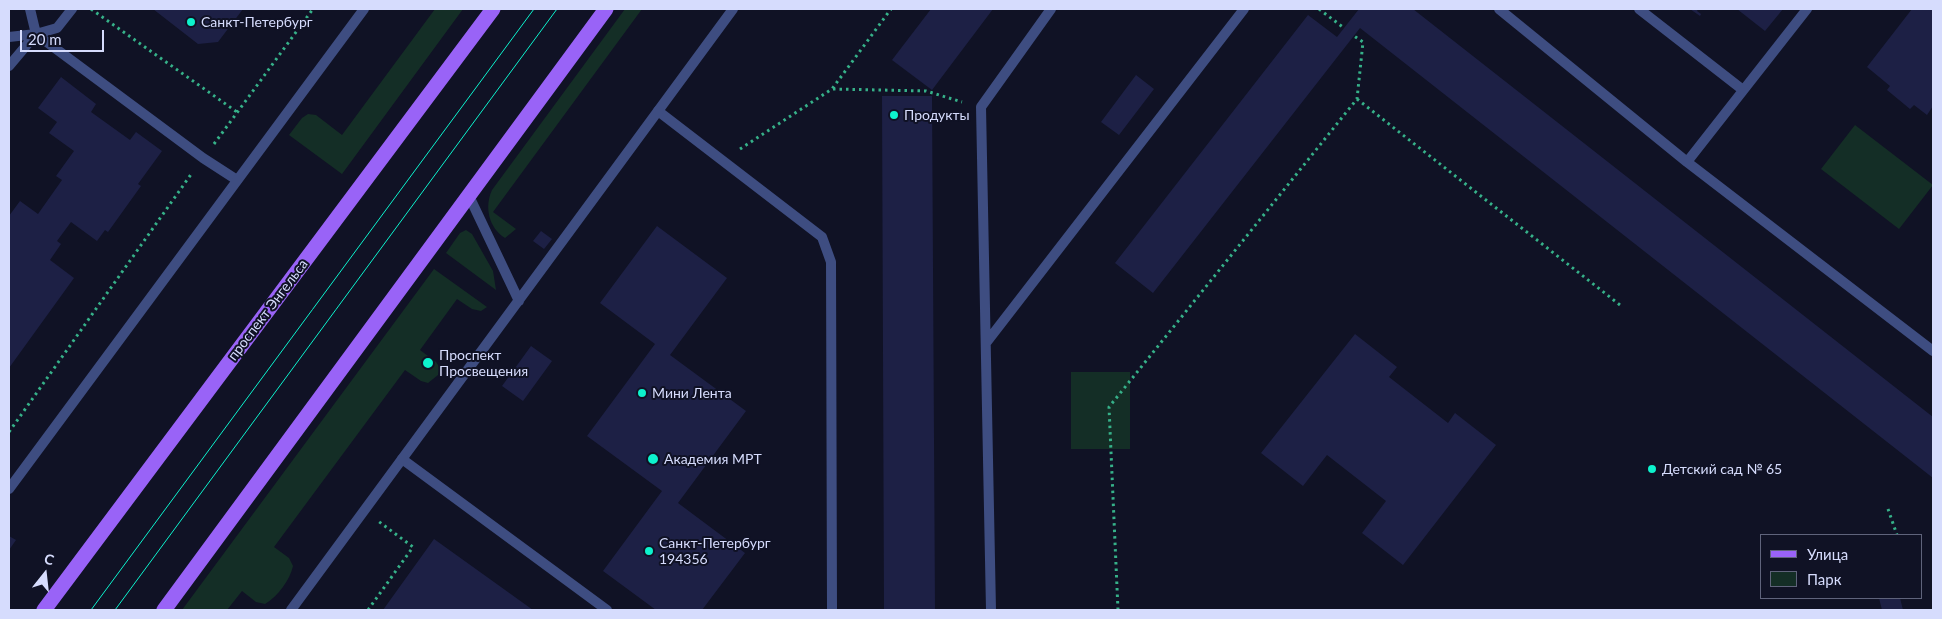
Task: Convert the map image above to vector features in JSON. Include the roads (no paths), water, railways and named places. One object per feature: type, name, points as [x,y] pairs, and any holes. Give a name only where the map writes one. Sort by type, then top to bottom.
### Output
[{"type":"main road","name":"проспект Энгельса","points":[[44,610],[493,9]]},
{"type":"main road","points":[[164,610],[606,9]]},
{"type":"street","points":[[30,9],[36,34],[203,158],[237,180]]},
{"type":"street","points":[[9,37],[36,34],[57,28],[72,9]]},
{"type":"street","points":[[9,489],[364,9]]},
{"type":"street","points":[[292,610],[733,9]]},
{"type":"street","points":[[991,610],[981,108],[1052,9]]},
{"type":"street","points":[[986,343],[1242,9]]},
{"type":"street","points":[[1638,9],[1743,90]]},
{"type":"street","points":[[1687,162],[1806,9]]},
{"type":"street","points":[[1504,10],[1687,162],[1933,351]]},
{"type":"street","points":[[9,66],[36,34]]},
{"type":"street","points":[[658,111],[822,237],[831,262],[832,610]]},
{"type":"street","points":[[469,196],[519,301]]},
{"type":"street","points":[[402,459],[607,610]]},
{"type":"tram line","points":[[91,610],[534,9]]},
{"type":"tram line","points":[[115,610],[557,9]]},
{"type":"place","name":"Санкт-Петербург","points":[[191,22]]},
{"type":"place","name":"Продукты","points":[[894,115]]},
{"type":"place","name":"Проспект Просвещения","points":[[428,363]]},
{"type":"place","name":"Мини Лента","points":[[642,393]]},
{"type":"place","name":"Академия МРТ","points":[[653,459]]},
{"type":"place","name":"Детский сад № 65","points":[[1652,469]]},
{"type":"place","name":"Санкт-Петербург 194356","points":[[649,551]]}]
